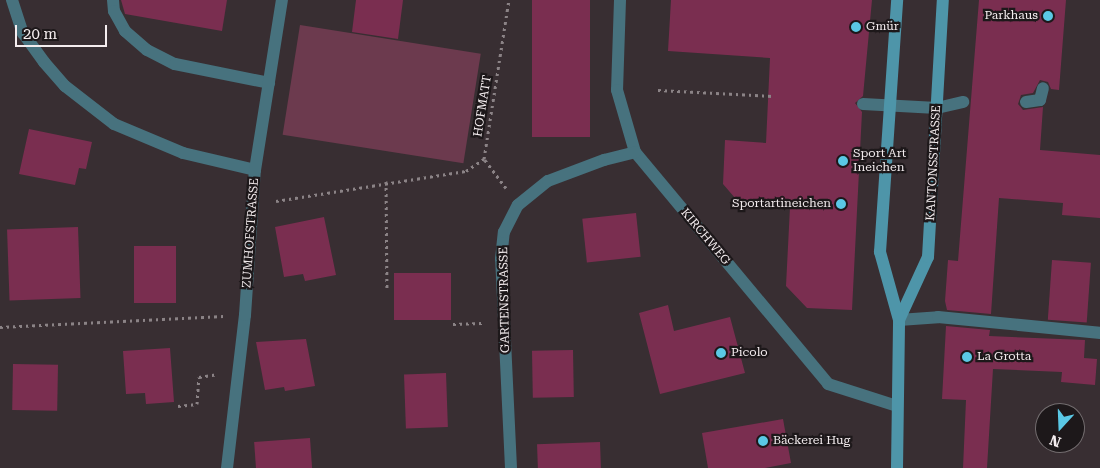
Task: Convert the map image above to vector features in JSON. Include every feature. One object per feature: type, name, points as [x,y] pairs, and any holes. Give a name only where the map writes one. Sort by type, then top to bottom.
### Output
[{"type":"main road","name":"KANTONSSTRASSE","points":[[897,0],[880,252],[899,320],[897,468]]},
{"type":"main road","name":"KANTONSSTRASSE","points":[[899,320],[928,257],[943,0]]},
{"type":"street","points":[[12,0],[23,33],[44,62],[65,86],[114,124],[183,154],[255,170]]},
{"type":"street","points":[[113,0],[114,12],[125,31],[147,50],[175,64],[269,83]]},
{"type":"street","name":"ZUMHOFSTRASSE","points":[[227,468],[245,315],[255,170],[282,0]]},
{"type":"street","name":"KIRCHWEG","points":[[620,0],[617,90],[635,152],[828,384],[897,406]]},
{"type":"street","points":[[1026,102],[1040,100],[1043,88]]},
{"type":"street","points":[[863,104],[937,108],[963,102]]},
{"type":"street","name":"GARTENSTRASSE","points":[[511,468],[501,260],[504,232],[518,205],[548,182],[604,160],[635,152]]},
{"type":"street","points":[[899,320],[938,317],[1100,333]]},
{"type":"path","name":"HOFMATT","points":[[484,159],[509,0]]},
{"type":"path","points":[[658,90],[773,96]]},
{"type":"path","points":[[274,201],[466,171],[484,159],[518,205]]},
{"type":"path","points":[[386,182],[387,288]]},
{"type":"path","points":[[0,327],[245,315]]},
{"type":"path","points":[[453,324],[504,322]]},
{"type":"path","points":[[178,406],[196,404],[199,377],[238,374]]},
{"type":"shaded area","points":[[300,25],[481,54],[463,163],[283,135]]},
{"type":"building","points":[[121,0],[227,0],[222,31],[125,14]]},
{"type":"building","points":[[356,0],[403,0],[398,39],[352,32]]},
{"type":"building","points":[[532,0],[590,0],[590,137],[532,137]]},
{"type":"building","points":[[671,0],[872,0],[863,96],[855,103],[862,112],[852,310],[807,308],[786,286],[790,207],[741,205],[723,184],[725,140],[766,143],[770,58],[668,51]]},
{"type":"building","points":[[979,0],[1066,0],[1059,90],[1051,89],[1048,82],[1040,80],[1033,93],[1021,95],[1018,104],[1023,110],[1043,107],[1040,150],[1100,155],[1100,218],[1062,215],[1063,203],[999,198],[991,314],[947,310],[945,301],[948,260],[958,261]]},
{"type":"building","points":[[29,129],[92,142],[86,169],[79,168],[75,185],[19,174]]},
{"type":"building","points":[[636,213],[641,257],[587,262],[582,219]]},
{"type":"building","points":[[324,217],[336,275],[305,281],[303,274],[284,277],[275,227]]},
{"type":"building","points":[[78,227],[80,298],[10,300],[7,229]]},
{"type":"building","points":[[134,246],[176,246],[176,303],[134,303]]},
{"type":"building","points":[[1052,260],[1091,263],[1087,323],[1048,320]]},
{"type":"building","points":[[394,273],[451,273],[451,320],[394,320]]},
{"type":"building","points":[[668,305],[674,331],[730,317],[745,373],[660,394],[639,313]]},
{"type":"building","points":[[946,326],[990,330],[989,336],[1085,340],[1084,358],[1097,359],[1095,385],[1061,382],[1062,372],[993,369],[987,468],[963,468],[966,400],[942,399]]},
{"type":"building","points":[[306,339],[315,386],[285,391],[284,387],[265,390],[256,342]]},
{"type":"building","points":[[170,348],[174,402],[146,404],[145,393],[126,394],[123,351]]},
{"type":"building","points":[[573,350],[574,397],[533,398],[532,351]]},
{"type":"building","points":[[13,364],[58,365],[57,411],[12,410]]},
{"type":"building","points":[[446,373],[448,427],[406,428],[404,374]]},
{"type":"building","points":[[783,419],[791,463],[765,468],[708,468],[702,433]]},
{"type":"building","points":[[310,438],[312,468],[256,468],[254,442]]},
{"type":"building","points":[[600,442],[601,468],[538,468],[537,444]]},
{"type":"place","name":"Parkhaus","points":[[1048,16]]},
{"type":"place","name":"Gmür","points":[[856,27]]},
{"type":"place","name":"Sport Art Ineichen","points":[[843,161]]},
{"type":"place","name":"Sportartineichen","points":[[841,204]]},
{"type":"place","name":"Picolo","points":[[721,353]]},
{"type":"place","name":"La Grotta","points":[[967,357]]},
{"type":"place","name":"Bäckerei Hug","points":[[763,441]]}]
